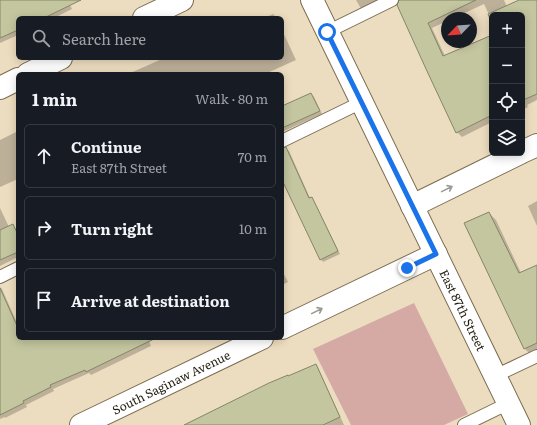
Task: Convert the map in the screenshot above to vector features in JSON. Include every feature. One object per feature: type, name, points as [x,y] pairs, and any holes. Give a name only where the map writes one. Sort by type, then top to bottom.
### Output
[{"type":"street","points":[[148,16],[182,0]]},
{"type":"street","name":"East 87th Street","points":[[312,0],[519,425]]},
{"type":"street","points":[[32,72],[57,60]]},
{"type":"street","points":[[0,88],[16,80]]},
{"type":"street","points":[[525,150],[537,145]]},
{"type":"street","points":[[412,206],[513,156]]},
{"type":"street","points":[[284,327],[436,254]]},
{"type":"street","name":"South Saginaw Avenue","points":[[80,425],[258,340]]},
{"type":"lane","points":[[327,32],[392,0]]},
{"type":"lane","points":[[284,140],[362,102]]},
{"type":"lane","points":[[0,277],[16,269]]},
{"type":"lane","points":[[495,376],[537,356]]},
{"type":"lane","points":[[464,425],[509,403]]},
{"type":"shaded area","points":[[414,303],[468,414],[444,425],[351,425],[313,349]]},
{"type":"building","points":[[0,0],[81,0],[48,16],[16,16],[16,31],[0,38]]},
{"type":"building","points":[[399,0],[476,0],[451,12],[441,12],[441,17],[428,23],[443,56],[462,48],[477,48],[477,41],[489,36],[489,116],[456,133],[397,5]]},
{"type":"building","points":[[519,0],[537,0],[537,94],[525,99],[525,12],[492,12]]},
{"type":"building","points":[[311,93],[320,111],[284,127],[284,105]]},
{"type":"building","points":[[286,147],[309,198],[312,197],[338,251],[320,260],[284,184],[284,148]]},
{"type":"building","points":[[489,212],[519,273],[537,265],[537,343],[524,349],[464,223]]},
{"type":"building","points":[[13,224],[16,231],[16,253],[0,260],[0,230]]},
{"type":"building","points":[[0,288],[16,324],[16,340],[152,340],[86,372],[85,370],[50,385],[51,387],[23,401],[24,403],[0,415]]},
{"type":"building","points":[[316,364],[340,417],[323,425],[184,425],[269,383]]},
{"type":"route","points":[[327,32],[436,254],[407,268]]}]
